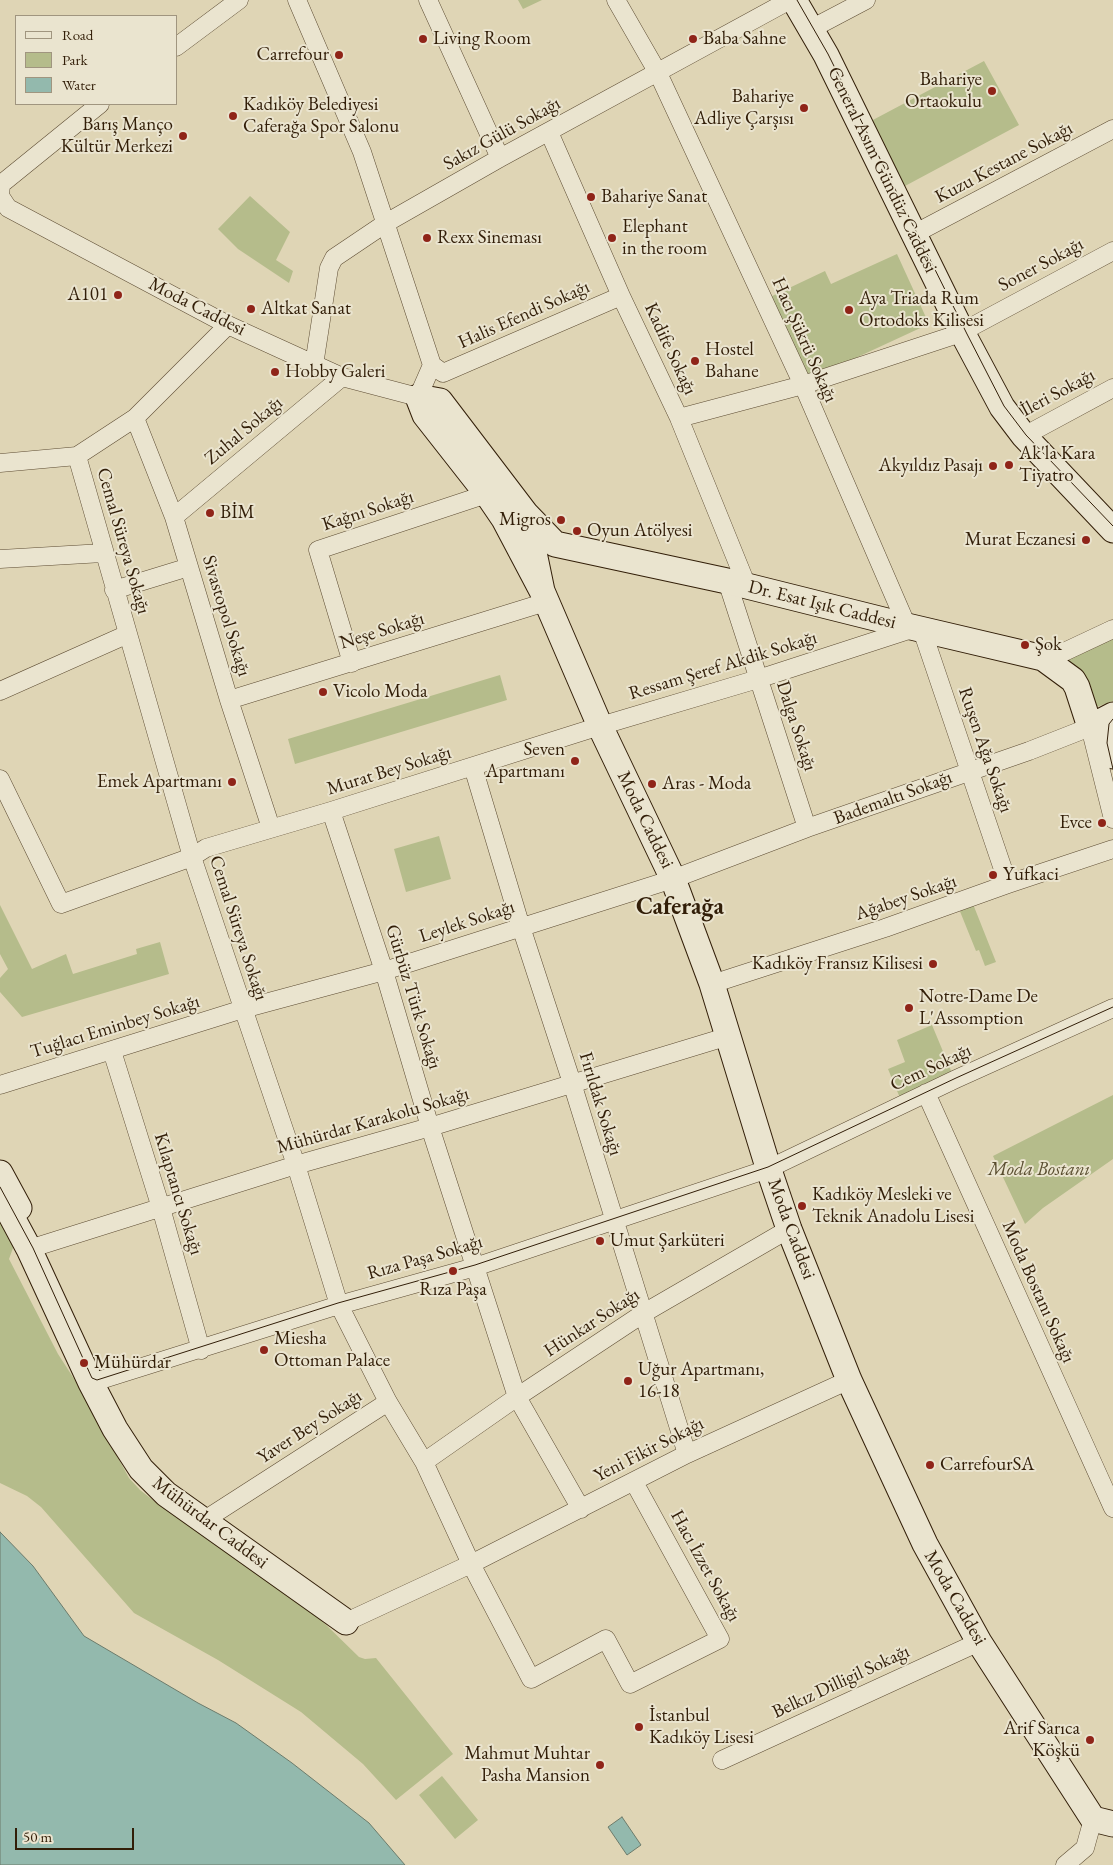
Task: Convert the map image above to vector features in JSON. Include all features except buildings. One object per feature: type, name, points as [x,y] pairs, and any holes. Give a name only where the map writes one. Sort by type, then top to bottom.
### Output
[{"type":"street","points":[[178,45],[239,0]]},
{"type":"street","points":[[297,0],[362,152],[438,369],[430,399]]},
{"type":"street","points":[[428,0],[500,158]]},
{"type":"street","name":"Hacı Şükrü Sokağı","points":[[616,0],[658,73],[915,628]]},
{"type":"street","name":"Sakız Gülü Sokağı","points":[[314,365],[329,268],[334,258],[386,223],[500,158],[790,0]]},
{"type":"street","name":"General Asım Gündüz Caddesi","points":[[794,0],[848,99],[962,332],[1002,407],[1024,436],[1113,530]]},
{"type":"street","points":[[811,29],[866,0]]},
{"type":"street","points":[[0,184],[99,105]]},
{"type":"street","name":"Kuzu Kestane Sokağı","points":[[914,234],[1113,129]]},
{"type":"street","name":"Kadife Sokağı","points":[[549,132],[621,296],[679,418],[737,583]]},
{"type":"street","name":"Moda Caddesi","points":[[0,184],[0,196],[4,209],[228,325],[342,377],[430,399],[526,514],[544,597]]},
{"type":"street","name":"Soner Sokağı","points":[[679,418],[803,385],[962,332],[1113,251]]},
{"type":"street","name":"Halis Efendi Sokağı","points":[[438,369],[621,296]]},
{"type":"street","points":[[0,463],[77,456],[135,418],[228,325]]},
{"type":"street","name":"Zuhal Sokağı","points":[[174,517],[342,377]]},
{"type":"street","name":"İleri Sokağı","points":[[1024,436],[1113,388]]},
{"type":"street","name":"Moda Caddesi","points":[[430,399],[425,415],[504,518],[544,597],[600,726],[673,879],[712,984],[768,1169],[789,1229],[849,1380],[925,1544],[979,1642],[1103,1822]]},
{"type":"street","name":"Sivastopol Sokağı","points":[[135,418],[174,517],[229,700],[271,828]]},
{"type":"street","name":"Cemal Süreya Sokağı","points":[[77,456],[103,553],[192,857],[296,1166],[338,1305],[388,1402]]},
{"type":"street","name":"Kağnı Sokağı","points":[[352,662],[318,550],[487,494]]},
{"type":"street","name":"Dr. Esat Işık Caddesi","points":[[526,514],[554,544],[737,583],[1047,660],[1073,680],[1090,727]]},
{"type":"street","points":[[0,559],[103,553]]},
{"type":"street","points":[[114,590],[189,567]]},
{"type":"street","name":"Dalga Sokağı","points":[[737,583],[758,679],[807,828]]},
{"type":"street","name":"Neşe Sokağı","points":[[229,700],[352,662],[544,597]]},
{"type":"street","name":"Ressam Şeref Akdik Sokağı","points":[[600,726],[758,679],[915,628]]},
{"type":"street","name":"Ruşen Ağa Sokağı","points":[[915,628],[970,770],[1008,884]]},
{"type":"street","points":[[1047,660],[1113,629]]},
{"type":"street","points":[[0,691],[128,634]]},
{"type":"street","points":[[1113,716],[1110,743],[1113,756]]},
{"type":"street","name":"Bademaltı Sokağı","points":[[673,879],[807,828],[1029,751],[1113,716]]},
{"type":"street","name":"Murat Bey Sokağı","points":[[0,779],[61,904],[192,857],[206,848],[331,811],[600,726]]},
{"type":"street","points":[[1090,727],[1113,819]]},
{"type":"street","name":"Fırıldak Sokağı","points":[[473,767],[521,927],[572,1083],[687,1454]]},
{"type":"street","name":"Gürbüz Türk Sokağı","points":[[331,811],[384,971],[430,1127],[517,1396],[581,1509]]},
{"type":"street","name":"Ağabey Sokağı","points":[[712,984],[885,928],[1113,849]]},
{"type":"street","name":"Leylek Sokağı","points":[[243,1009],[384,971],[673,879]]},
{"type":"street","name":"Cem Sokağı","points":[[768,1169],[1113,1008]]},
{"type":"street","name":"Tuğlacı Eminbey Sokağı","points":[[0,1085],[243,1009]]},
{"type":"street","name":"Mühürdar Karakolu Sokağı","points":[[34,1247],[729,1036]]},
{"type":"street","name":"Kılaptancı Sokağı","points":[[112,1051],[162,1208],[201,1350]]},
{"type":"street","name":"Moda Bostanı Sokağı","points":[[926,1094],[1113,1508]]},
{"type":"street","name":"Rıza Paşa Sokağı","points":[[92,1383],[338,1305],[475,1267],[768,1169]]},
{"type":"street","name":"Mühürdar Caddesi","points":[[0,1173],[92,1383],[115,1429],[141,1469],[166,1494],[346,1622],[471,1564]]},
{"type":"street","name":"Mühürdar Caddesi","points":[[0,1195],[34,1247]]},
{"type":"street","name":"Hünkar Sokağı","points":[[424,1462],[517,1396],[644,1314],[789,1229]]},
{"type":"street","name":"Yeni Fikir Sokağı","points":[[471,1564],[687,1454],[849,1380]]},
{"type":"street","name":"Yaver Bey Sokağı","points":[[203,1521],[388,1402],[424,1462],[471,1564]]},
{"type":"street","name":"Hacı İzzet Sokağı","points":[[471,1564],[531,1679],[606,1639],[630,1684],[720,1639],[634,1482]]},
{"type":"street","name":"Belkız Dilligil Sokağı","points":[[722,1760],[979,1642]]},
{"type":"street","points":[[1065,1865],[1086,1848],[1103,1822]]},
{"type":"green space","points":[[518,0],[542,0],[523,9]]},
{"type":"green space","name":"Bahariye Ortaokulu","points":[[984,61],[1019,125],[905,186],[871,121]]},
{"type":"green space","points":[[250,196],[290,232],[276,260],[293,271],[289,283],[238,249],[218,229]]},
{"type":"green space","name":"Aya Triada Rum Ortodoks Kilisesi","points":[[897,254],[929,324],[808,380],[770,297],[825,271],[831,284]]},
{"type":"green space","points":[[1113,636],[1113,701],[1094,708],[1066,667],[1068,659]]},
{"type":"green space","points":[[500,675],[507,700],[295,764],[288,739]]},
{"type":"green space","points":[[439,836],[451,879],[406,892],[394,849]]},
{"type":"green space","points":[[971,899],[996,962],[985,966],[979,950],[976,951],[957,904]]},
{"type":"green space","points":[[0,905],[32,969],[66,954],[73,974],[137,954],[136,949],[160,942],[169,974],[22,1017],[0,992],[0,978],[8,969],[0,954]]},
{"type":"green space","points":[[932,1025],[952,1073],[900,1098],[888,1069],[905,1062],[897,1040]]},
{"type":"green space","name":"Moda Bostanı","points":[[1113,1095],[1113,1159],[1043,1208],[1025,1224],[993,1156]]},
{"type":"green space","points":[[0,1222],[12,1241],[13,1248],[9,1259],[58,1354],[80,1388],[129,1478],[140,1490],[158,1504],[196,1529],[318,1617],[359,1657],[365,1659],[376,1658],[453,1754],[396,1800],[363,1764],[301,1712],[218,1660],[134,1613],[41,1507],[27,1496],[0,1483]]},
{"type":"green space","points":[[442,1776],[478,1820],[455,1839],[419,1795]]},
{"type":"water","points":[[0,1532],[33,1566],[84,1636],[198,1703],[236,1723],[292,1763],[369,1823],[405,1865],[0,1865]]},
{"type":"water","points":[[622,1817],[641,1845],[627,1855],[608,1827]]},
{"type":"tram line","points":[[797,0],[828,54],[1004,406],[1026,435],[1113,526]]},
{"type":"tram line","points":[[1113,719],[1109,724],[1107,743],[1113,769]]},
{"type":"tram line","points":[[0,1187],[33,1248],[92,1378],[97,1380],[338,1303],[475,1265],[768,1167],[956,1078],[1113,1007]]},
{"type":"place","name":"Living Room","points":[[423,39]]},
{"type":"place","name":"Baba Sahne","points":[[693,39]]},
{"type":"place","name":"Carrefour","points":[[339,55]]},
{"type":"place","name":"Bahariye Ortaokulu","points":[[992,91]]},
{"type":"place","name":"Bahariye Adliye Çarşısı","points":[[804,108]]},
{"type":"place","name":"Kadıköy Belediyesi Caferağa Spor Salonu","points":[[233,116]]},
{"type":"place","name":"Barış Manço Kültür Merkezi","points":[[183,136]]},
{"type":"place","name":"Bahariye Sanat","points":[[591,197]]},
{"type":"place","name":"Rexx Sineması","points":[[427,238]]},
{"type":"place","name":"Elephant in the room","points":[[612,238]]},
{"type":"place","name":"A101","points":[[118,295]]},
{"type":"place","name":"Altkat Sanat","points":[[251,309]]},
{"type":"place","name":"Aya Triada Rum Ortodoks Kilisesi","points":[[849,310]]},
{"type":"place","name":"Hostel Bahane","points":[[695,361]]},
{"type":"place","name":"Hobby Galeri","points":[[275,372]]},
{"type":"place","name":"Ak'la Kara Tiyatro","points":[[1009,465]]},
{"type":"place","name":"Akyıldız Pasajı","points":[[993,466]]},
{"type":"place","name":"BİM","points":[[210,513]]},
{"type":"place","name":"Migros","points":[[561,520]]},
{"type":"place","name":"Oyun Atölyesi","points":[[577,531]]},
{"type":"place","name":"Murat Eczanesi","points":[[1086,540]]},
{"type":"place","name":"Şok","points":[[1025,645]]},
{"type":"place","name":"Vicolo Moda","points":[[323,692]]},
{"type":"place","name":"Seven Apartmanı","points":[[575,761]]},
{"type":"place","name":"Emek Apartmanı","points":[[232,782]]},
{"type":"place","name":"Aras - Moda","points":[[652,784]]},
{"type":"place","name":"Evce","points":[[1102,823]]},
{"type":"place","name":"Yufkaci","points":[[993,875]]},
{"type":"place","name":"Kadıköy Fransız Kilisesi","points":[[933,964]]},
{"type":"place","name":"Notre-Dame De L'Assomption","points":[[909,1008]]},
{"type":"place","name":"Kadıköy Mesleki ve Teknik Anadolu Lisesi","points":[[802,1206]]},
{"type":"place","name":"Umut Şarküteri","points":[[600,1241]]},
{"type":"place","name":"Rıza Paşa","points":[[453,1271]]},
{"type":"place","name":"Miesha Ottoman Palace","points":[[264,1350]]},
{"type":"place","name":"Mühürdar","points":[[84,1363]]},
{"type":"place","name":"Uğur Apartmanı, 16-18","points":[[628,1381]]},
{"type":"place","name":"CarrefourSA","points":[[930,1465]]},
{"type":"place","name":"İstanbul Kadıköy Lisesi","points":[[639,1727]]},
{"type":"place","name":"Arif Sarıca Köşkü","points":[[1090,1740]]},
{"type":"place","name":"Mahmut Muhtar Pasha Mansion","points":[[600,1765]]},
{"type":"district","name":"Caferağa","points":[[680,907]]}]
